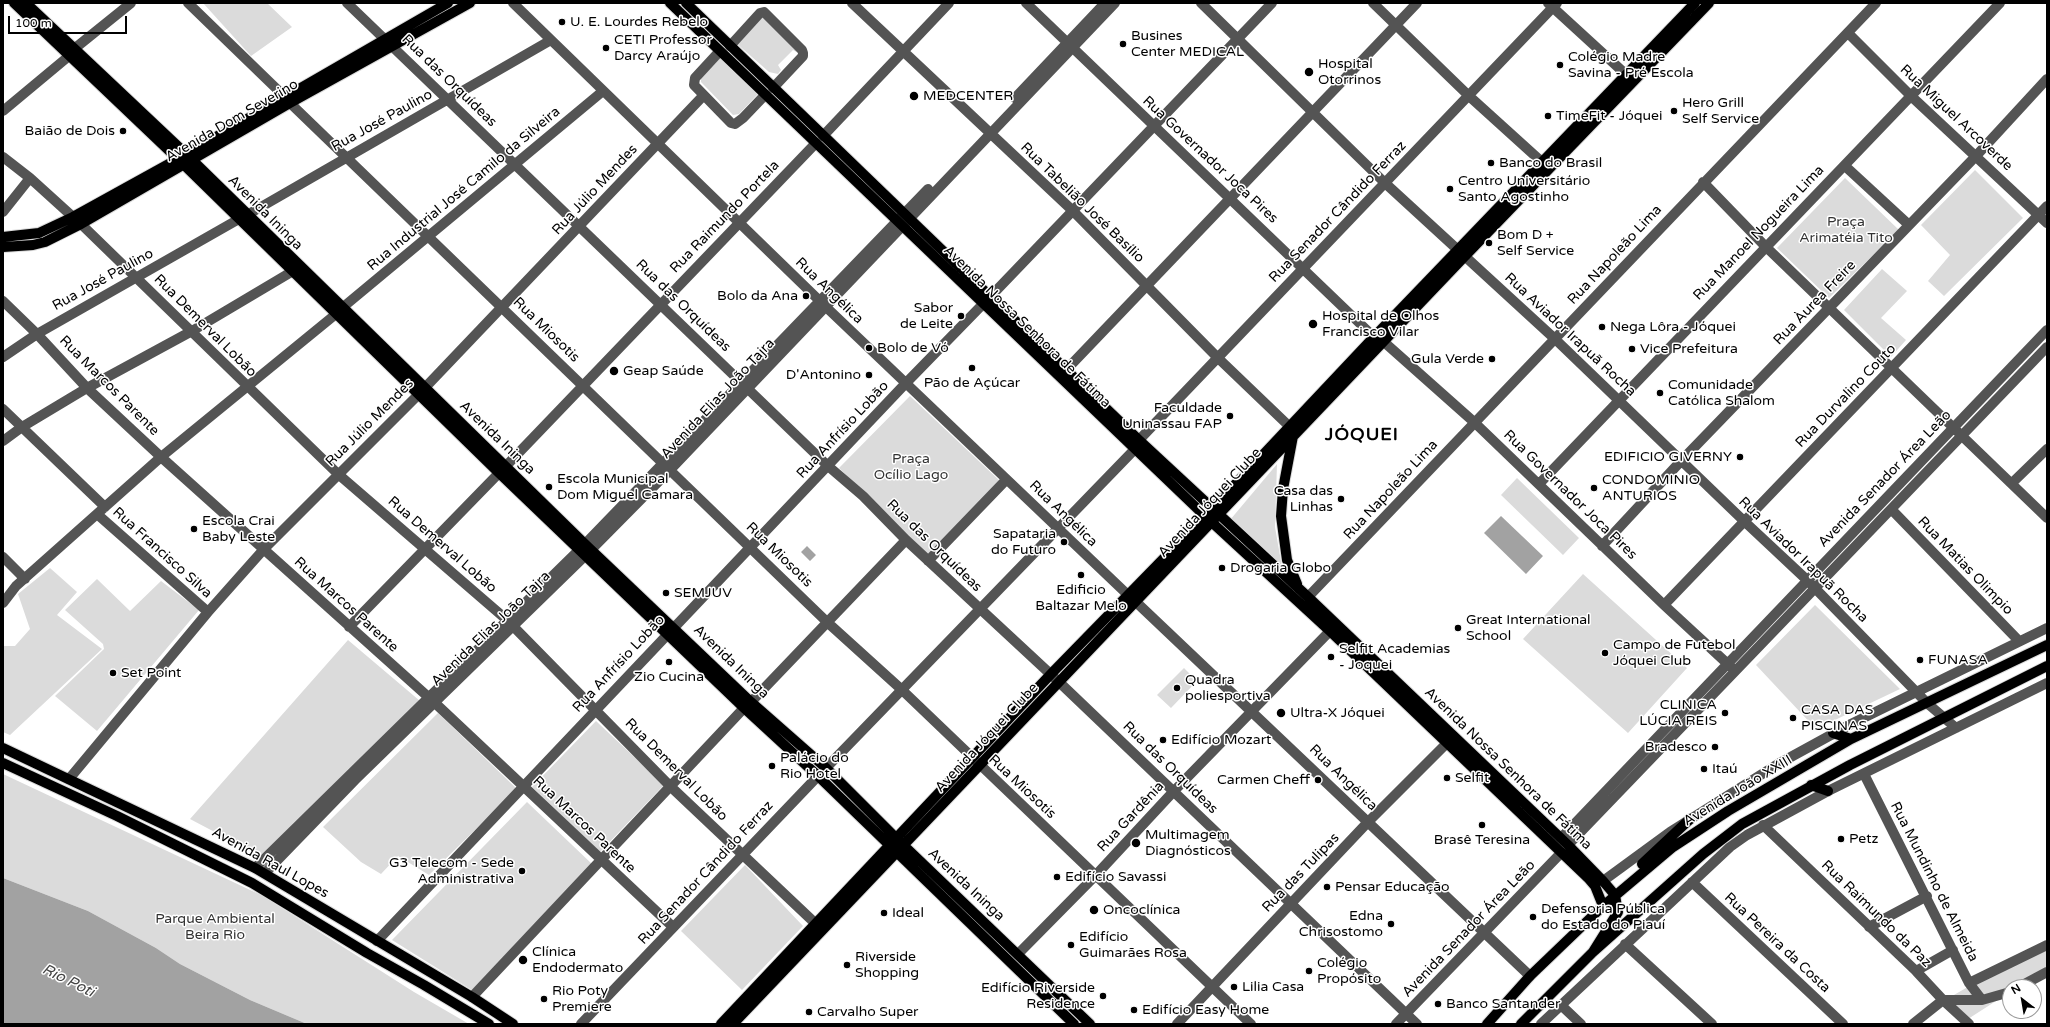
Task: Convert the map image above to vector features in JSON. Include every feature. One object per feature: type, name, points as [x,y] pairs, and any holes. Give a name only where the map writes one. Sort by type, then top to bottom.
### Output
[{"type":"main road","name":"Avenida Ininga","points":[[14,3],[71,52],[185,160],[502,469],[671,630],[818,776],[893,842]]},
{"type":"main road","name":"Avenida Ininga","points":[[26,3],[71,52]]},
{"type":"main road","name":"Avenida Dom Severino","points":[[388,43],[448,3]]},
{"type":"main road","name":"Avenida Dom Severino","points":[[3,247],[33,245],[45,242],[81,224],[287,100],[388,43],[470,3]]},
{"type":"main road","name":"Avenida Nossa Senhora de Fátima","points":[[670,3],[719,52],[823,136],[907,215],[987,300],[1595,886],[1603,906]]},
{"type":"main road","name":"Avenida Nossa Senhora de Fátima","points":[[686,3],[730,46],[815,144],[899,223],[1067,370],[1137,445]]},
{"type":"main road","name":"Avenida Jóquei Clube","points":[[721,1024],[1051,674],[1132,598],[1212,516],[1292,431],[1374,337],[1461,253],[1629,78],[1695,3]]},
{"type":"main road","name":"Avenida Jóquei Clube","points":[[1292,431],[1384,342],[1461,253],[1543,163],[1629,78],[1709,3]]},
{"type":"main road","name":"Avenida Dom Severino","points":[[3,237],[39,233],[185,160]]},
{"type":"main road","points":[[1292,431],[1283,488],[1281,516],[1288,560],[1299,588]]},
{"type":"main road","name":"Avenida Nossa Senhora de Fátima","points":[[1212,516],[1299,588],[1564,842],[1615,895]]},
{"type":"main road","name":"Avenida Jóquei Clube","points":[[733,1024],[901,850],[1059,682],[1132,598]]},
{"type":"main road","name":"Avenida João XXIII","points":[[1487,1024],[1530,976],[1603,906],[1673,847],[1728,811],[1851,739],[2047,645]]},
{"type":"main road","points":[[1522,1024],[1593,952],[1720,841],[1742,824],[1812,785],[1942,717],[2047,666]]},
{"type":"main road","name":"Avenida Ininga","points":[[748,705],[826,768],[893,842],[1074,1024]]},
{"type":"main road","points":[[1833,734],[1851,739]]},
{"type":"main road","name":"Avenida Raul Lopes","points":[[3,748],[265,873],[472,997],[513,1024]]},
{"type":"main road","name":"Avenida Raul Lopes","points":[[3,763],[117,816],[274,895],[366,953],[424,985],[489,1024]]},
{"type":"main road","points":[[1812,785],[1828,791]]},
{"type":"main road","points":[[1629,883],[1637,869],[1690,819]]},
{"type":"main road","name":"Avenida Ininga","points":[[901,850],[1018,954],[1090,1024]]},
{"type":"main road","points":[[274,895],[286,896],[307,908],[314,908],[317,904]]},
{"type":"main road","points":[[1593,952],[1618,912],[1615,895]]},
{"type":"street","points":[[3,111],[71,52],[131,3]]},
{"type":"street","name":"Rua Miosotis","points":[[188,3],[345,157],[503,307],[827,622],[901,689],[972,759],[1096,875],[1251,1024]]},
{"type":"street","name":"Rua das Orquídeas","points":[[347,3],[662,304],[828,466],[863,496],[928,561],[1051,674],[1417,1024]]},
{"type":"street","name":"Rua Angélica","points":[[513,3],[1006,480],[1253,711],[1530,976]]},
{"type":"street","name":"Rua Tabelião José Basílio","points":[[852,3],[902,52],[1072,210],[1292,431]]},
{"type":"street","points":[[823,136],[950,3]]},
{"type":"street","name":"Rua Governador Joca Pires","points":[[1026,3],[1069,46],[1304,268],[1374,337]]},
{"type":"street","name":"Avenida Elias João Tajra","points":[[255,868],[510,624],[586,549],[823,304],[1069,46],[1104,3]]},
{"type":"street","name":"Avenida Elias João Tajra","points":[[988,131],[1012,96],[1115,3]]},
{"type":"street","name":"Rua Aviador Irapuã Rocha","points":[[1201,3],[1240,39],[1312,113],[1385,183],[1556,339],[1744,522],[1808,580],[1915,692],[1956,728]]},
{"type":"street","name":"Rua Anfrísio Lobão","points":[[377,941],[906,383],[1072,210],[1240,39],[1272,3]]},
{"type":"street","points":[[1373,3],[1469,96],[1543,163]]},
{"type":"street","points":[[1067,370],[1231,199],[1395,24],[1417,3]]},
{"type":"street","name":"Rua Napoleão Lima","points":[[1308,597],[1474,422],[1556,339],[1703,182],[1876,3]]},
{"type":"street","name":"Rua Manoel Nogueira Lima","points":[[1539,484],[1765,246],[2000,3]]},
{"type":"street","points":[[1553,4],[1629,78]]},
{"type":"street","name":"Rua Senador Cândido Ferraz","points":[[826,768],[1137,445],[1218,358],[1469,96],[1553,4]]},
{"type":"street","points":[[719,52],[695,78],[694,85],[703,96],[731,123],[735,124],[743,118],[803,56],[803,53],[802,50],[764,12],[760,13],[730,46]]},
{"type":"street","name":"Rua Miguel Arcoverde","points":[[1848,33],[1911,96],[2047,223]]},
{"type":"street","name":"Rua José Paulino","points":[[3,357],[37,334],[551,40]]},
{"type":"street","name":"Rua Àurea Freire","points":[[1602,546],[1681,461],[1976,156],[2047,79]]},
{"type":"street","name":"Rua Industrial José Camilo da Silveira","points":[[3,603],[16,586],[26,579],[161,457],[516,165],[603,91]]},
{"type":"street","name":"Rua Júlio Mendes","points":[[69,779],[208,612],[264,549],[422,391],[703,96]]},
{"type":"street","name":"Rua Raimundo Portela","points":[[349,627],[815,144]]},
{"type":"street","points":[[3,157],[30,178],[73,217]]},
{"type":"street","points":[[1844,166],[1909,225]]},
{"type":"street","points":[[3,212],[30,178]]},
{"type":"street","points":[[1703,182],[1765,246],[2047,518]]},
{"type":"street","name":"Rua Durvalino Couto","points":[[1664,605],[2047,206]]},
{"type":"street","name":"Rua Demerval Lobão","points":[[81,224],[338,474],[510,624],[670,786],[816,924]]},
{"type":"street","points":[[3,441],[22,427],[87,388],[192,331],[296,268]]},
{"type":"street","name":"Rua Marcos Parente","points":[[3,301],[37,334],[87,388],[161,457],[431,700],[601,858],[673,928]]},
{"type":"street","name":"Avenida Senador Área Leão","points":[[1564,842],[1618,785],[1642,753],[2047,330]]},
{"type":"street","name":"Rua Governador Joca Pires","points":[[1384,342],[1474,422],[1664,605],[1736,671]]},
{"type":"street","name":"Avenida Senador Área Leão","points":[[1618,785],[1650,760],[1689,721],[2047,347]]},
{"type":"street","name":"Rua Francisco Silva","points":[[3,409],[105,506]]},
{"type":"street","points":[[2012,483],[2047,449]]},
{"type":"street","points":[[928,561],[1006,480]]},
{"type":"street","name":"Rua Matias Olimpio","points":[[1891,509],[2019,641]]},
{"type":"street","name":"Rua Francisco Silva","points":[[97,514],[208,612]]},
{"type":"street","points":[[472,997],[601,858],[906,540]]},
{"type":"street","points":[[3,557],[26,579]]},
{"type":"street","name":"Avenida João XXIII","points":[[1603,881],[1690,819],[1778,764],[1915,692],[2047,628]]},
{"type":"street","name":"Rua Gardênia","points":[[1018,954],[1096,875],[1173,792],[1330,631]]},
{"type":"street","points":[[1541,1024],[1730,847],[1762,826],[1828,791],[2047,683]]},
{"type":"street","name":"Avenida Elias João Tajra","points":[[265,873],[431,700]]},
{"type":"street","points":[[1680,713],[1689,721]]},
{"type":"street","name":"Rua das Tulipas","points":[[1177,1024],[1214,988],[1291,903],[1368,822],[1447,743]]},
{"type":"street","points":[[1642,753],[1650,760]]},
{"type":"street","name":"Rua Mundinho de Almeida","points":[[1864,774],[1927,896],[1969,983],[1982,1000]]},
{"type":"street","name":"Rua Senador Cândido Ferraz","points":[[581,1024],[741,854],[818,776]]},
{"type":"street","name":"Rua Raimundo da Paz","points":[[1762,826],[1916,971],[1943,1000],[1969,1024]]},
{"type":"street","name":"Avenida Senador Área Leão","points":[[1396,1024],[1561,853]]},
{"type":"street","name":"Rua Pereira da Costa","points":[[1692,882],[1843,1024]]},
{"type":"street","points":[[1869,927],[1927,896]]},
{"type":"street","points":[[1625,944],[1712,1024]]},
{"type":"street","points":[[1969,983],[2047,945]]},
{"type":"street","points":[[1916,971],[1953,950]]},
{"type":"street","points":[[2035,979],[2047,973]]},
{"type":"street","points":[[1913,1024],[1943,1000],[1982,1000],[2002,994]]},
{"type":"street","points":[[1561,1005],[1581,1024]]},
{"type":"green space","points":[[203,3],[267,3],[292,27],[251,56]]},
{"type":"green space","points":[[762,14],[798,53],[793,50],[778,65],[781,70],[778,74],[769,72],[736,43]]},
{"type":"green space","points":[[720,58],[726,59],[759,93],[739,114],[733,115],[701,82],[701,78]]},
{"type":"green space","points":[[1975,170],[2023,218],[1944,296],[1928,281],[1950,255],[1921,225]]},
{"type":"green space","name":"Praça Arimatéia Tito","points":[[1845,178],[1899,230],[1829,298],[1777,248]]},
{"type":"green space","points":[[1882,269],[1907,291],[1881,318],[1906,340],[1891,357],[1844,310]]},
{"type":"green space","name":"Praça Ocílio Lago","points":[[910,396],[1001,482],[929,557],[839,468]]},
{"type":"green space","points":[[1277,464],[1275,527],[1282,567],[1230,520]]},
{"type":"green space","points":[[1517,478],[1579,538],[1563,555],[1501,495]]},
{"type":"green space","points":[[50,568],[77,592],[57,615],[102,649],[10,735],[3,732],[3,646],[15,646],[30,629],[18,594]]},
{"type":"green space","name":"Campo de Futebol Jóquei Club","points":[[1583,574],[1687,668],[1628,733],[1523,639]]},
{"type":"green space","name":"Set Point","points":[[97,579],[130,611],[161,581],[199,610],[97,731],[55,696],[104,649],[103,644],[65,610]]},
{"type":"green space","points":[[1815,605],[1900,689],[1816,729],[1756,665]]},
{"type":"green space","points":[[348,640],[420,701],[262,857],[190,819]]},
{"type":"green space","name":"Quadra poliesportiva","points":[[1184,668],[1197,681],[1171,708],[1157,695]]},
{"type":"green space","points":[[438,713],[517,789],[429,875],[398,856],[381,874],[361,862],[323,827]]},
{"type":"green space","points":[[596,721],[664,785],[600,852],[532,787]]},
{"type":"green space","name":"Parque Ambiental Beira Rio","points":[[3,774],[263,896],[414,992],[469,1024],[307,1024],[250,1000],[180,964],[156,948],[88,911],[3,878]]},
{"type":"green space","points":[[527,802],[592,864],[472,990],[392,940]]},
{"type":"green space","points":[[745,865],[803,926],[742,990],[681,931]]},
{"type":"green space","points":[[2047,950],[2047,968],[2030,979],[2002,979],[2002,997],[1968,1019],[1947,999],[1966,988]]},
{"type":"water","points":[[1501,516],[1543,556],[1526,574],[1484,533]]},
{"type":"water","points":[[807,546],[816,555],[810,561],[801,552]]},
{"type":"water","name":"Rio Poti","points":[[3,878],[88,911],[156,948],[180,964],[250,1000],[307,1024],[3,1024]]},
{"type":"place","name":"U. E. Lourdes Rebelo","points":[[562,22]]},
{"type":"place","name":"Busines Center MEDICAL","points":[[1123,44]]},
{"type":"place","name":"CETI Professor Darcy Araújo","points":[[606,48]]},
{"type":"place","name":"Colégio Madre Savina - Pré Escola","points":[[1560,65]]},
{"type":"place","name":"Hospital Otorrinos","points":[[1309,72]]},
{"type":"place","name":"MEDCENTER","points":[[914,96]]},
{"type":"place","name":"Hero Grill Self Service","points":[[1674,111]]},
{"type":"place","name":"TimeFit - Jóquei","points":[[1548,116]]},
{"type":"place","name":"Baião de Dois","points":[[123,131]]},
{"type":"place","name":"Banco do Brasil","points":[[1491,163]]},
{"type":"place","name":"Centro Universitário Santo Agostinho","points":[[1450,189]]},
{"type":"place","name":"Bom D + Self Service","points":[[1489,243]]},
{"type":"place","name":"Bolo da Ana","points":[[806,296]]},
{"type":"place","name":"Sabor de Leite","points":[[961,316]]},
{"type":"place","name":"Hospital de Olhos Francisco Vilar","points":[[1313,324]]},
{"type":"place","name":"Nega Lôra - Jóquei","points":[[1602,327]]},
{"type":"place","name":"Bolo de Vó","points":[[869,348]]},
{"type":"place","name":"Vice Prefeitura","points":[[1632,349]]},
{"type":"place","name":"Gula Verde","points":[[1492,359]]},
{"type":"place","name":"Pão de Açúcar","points":[[972,368]]},
{"type":"place","name":"Geap Saúde","points":[[614,371]]},
{"type":"place","name":"D'Antonino","points":[[869,375]]},
{"type":"place","name":"Comunidade Católica Shalom","points":[[1660,393]]},
{"type":"place","name":"Faculdade Uninassau FAP","points":[[1230,416]]},
{"type":"place","name":"EDIFICIO GIVERNY","points":[[1740,457]]},
{"type":"place","name":"Escola Municipal Dom Miguel Camara","points":[[549,487]]},
{"type":"place","name":"CONDOMINIO ANTURIOS","points":[[1594,488]]},
{"type":"place","name":"Casa das Linhas","points":[[1341,499]]},
{"type":"place","name":"Escola Crai Baby Leste","points":[[194,529]]},
{"type":"place","name":"Sapataria do Futuro","points":[[1064,542]]},
{"type":"place","name":"Drogaria Globo","points":[[1222,568]]},
{"type":"place","name":"Edificio Baltazar Melo","points":[[1081,575]]},
{"type":"place","name":"SEMJUV","points":[[666,593]]},
{"type":"place","name":"Great International School","points":[[1458,628]]},
{"type":"place","name":"Campo de Futebol Jóquei Club","points":[[1605,653]]},
{"type":"place","name":"Selfit Academias - Joquei","points":[[1331,657]]},
{"type":"place","name":"FUNASA","points":[[1920,660]]},
{"type":"place","name":"Zio Cucina","points":[[669,662]]},
{"type":"place","name":"Set Point","points":[[113,673]]},
{"type":"place","name":"Quadra poliesportiva","points":[[1177,688]]},
{"type":"place","name":"Ultra-X Jóquei","points":[[1281,713]]},
{"type":"place","name":"CLINICA LÚCIA REIS","points":[[1725,713]]},
{"type":"place","name":"CASA DAS PISCINAS","points":[[1793,718]]},
{"type":"place","name":"Edifício Mozart","points":[[1163,740]]},
{"type":"place","name":"Bradesco","points":[[1715,747]]},
{"type":"place","name":"Palácio do Rio Hotel","points":[[772,766]]},
{"type":"place","name":"Itaú","points":[[1704,769]]},
{"type":"place","name":"Selfit","points":[[1447,778]]},
{"type":"place","name":"Carmen Cheff","points":[[1318,780]]},
{"type":"place","name":"Brasê Teresina","points":[[1482,825]]},
{"type":"place","name":"Petz","points":[[1841,839]]},
{"type":"place","name":"Multimagem Diagnósticos","points":[[1136,843]]},
{"type":"place","name":"G3 Telecom - Sede Administrativa","points":[[522,871]]},
{"type":"place","name":"Edifício Savassi","points":[[1057,877]]},
{"type":"place","name":"Pensar Educação","points":[[1327,887]]},
{"type":"place","name":"Oncoclínica","points":[[1094,910]]},
{"type":"place","name":"Ideal","points":[[884,913]]},
{"type":"place","name":"Defensoria Pública do Estado do Piauí","points":[[1533,917]]},
{"type":"place","name":"Edna Chrisostomo","points":[[1391,924]]},
{"type":"place","name":"Edifício Guimarães Rosa","points":[[1071,945]]},
{"type":"place","name":"Clínica Endodermato","points":[[523,960]]},
{"type":"place","name":"Riverside Shopping","points":[[847,965]]},
{"type":"place","name":"Colégio Propósito","points":[[1309,971]]},
{"type":"place","name":"Lilia Casa","points":[[1234,987]]},
{"type":"place","name":"Edifício Riverside Residence","points":[[1103,996]]},
{"type":"place","name":"Rio Poty Premiere","points":[[544,999]]},
{"type":"place","name":"Banco Santander","points":[[1438,1004]]},
{"type":"place","name":"Edifício Easy Home","points":[[1134,1010]]},
{"type":"place","name":"Carvalho Super","points":[[809,1012]]},
{"type":"district","name":"JÓQUEI","points":[[1362,435]]}]
